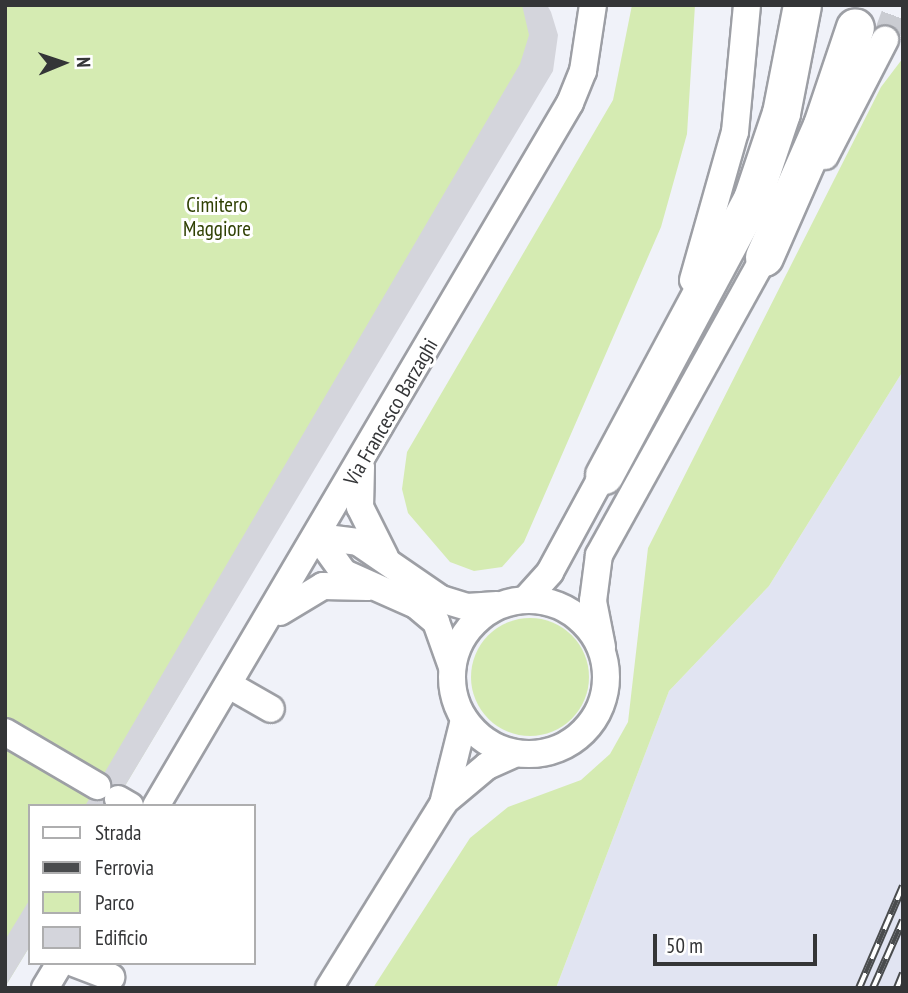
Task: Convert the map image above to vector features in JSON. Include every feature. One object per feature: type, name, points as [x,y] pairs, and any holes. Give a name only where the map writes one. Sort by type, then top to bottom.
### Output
[{"type":"highway","points":[[604,475],[752,200],[781,113],[802,5]]},
{"type":"highway","points":[[764,257],[822,125],[870,34]]},
{"type":"street","name":"Via Francesco Barzaghi","points":[[157,804],[361,466],[570,103],[583,71],[593,5]]},
{"type":"street","points":[[526,599],[550,572],[604,475],[678,319],[714,220],[735,132],[747,5]]},
{"type":"street","points":[[464,720],[485,742],[514,754],[540,755],[586,732],[607,685],[593,601],[599,555],[764,257]]},
{"type":"street","points":[[361,466],[360,507],[385,557]]},
{"type":"street","points":[[318,537],[358,542],[385,557],[441,598],[467,607],[499,605],[526,599],[577,615],[601,647]]},
{"type":"street","points":[[318,537],[344,573],[367,587],[416,605],[436,622],[452,667],[464,720],[443,804]]},
{"type":"street","points":[[265,624],[323,586],[367,587]]},
{"type":"street","points":[[452,667],[476,619],[499,605]]},
{"type":"street","points":[[229,685],[271,709]]},
{"type":"street","points":[[5,732],[115,797]]},
{"type":"street","points":[[329,988],[443,804],[487,766],[514,754]]},
{"type":"street","points":[[45,988],[59,965]]},
{"type":"street","points":[[79,965],[111,977]]},
{"type":"shaded area","points":[[903,371],[903,988],[556,988],[669,691],[769,586]]},
{"type":"green space","name":"Cimitero Maggiore","points":[[5,5],[547,5],[549,12],[545,80],[114,804],[28,804],[28,949],[5,987]]},
{"type":"green space","points":[[632,5],[695,5],[687,134],[661,227],[524,542],[502,567],[474,571],[450,562],[408,513],[402,489],[407,452],[613,100]]},
{"type":"green space","points":[[903,58],[903,371],[769,586],[669,691],[556,988],[373,988],[470,838],[508,807],[581,780],[610,754],[628,722],[648,548],[881,87]]},
{"type":"green space","points":[[530,618],[553,622],[572,635],[585,654],[589,677],[585,700],[572,719],[553,732],[530,736],[507,732],[488,719],[475,700],[471,677],[475,654],[488,635],[507,622]]},
{"type":"building","points":[[522,5],[547,5],[558,35],[553,71],[114,804],[86,804],[520,64],[529,35]]},
{"type":"building","points":[[28,902],[28,949],[5,987],[5,940]]},
{"type":"tunnel","points":[[885,40],[898,5]]},
{"type":"railway","points":[[859,988],[903,886]]},
{"type":"railway","points":[[873,988],[903,920]]},
{"type":"railway","points":[[897,988],[903,973]]}]
